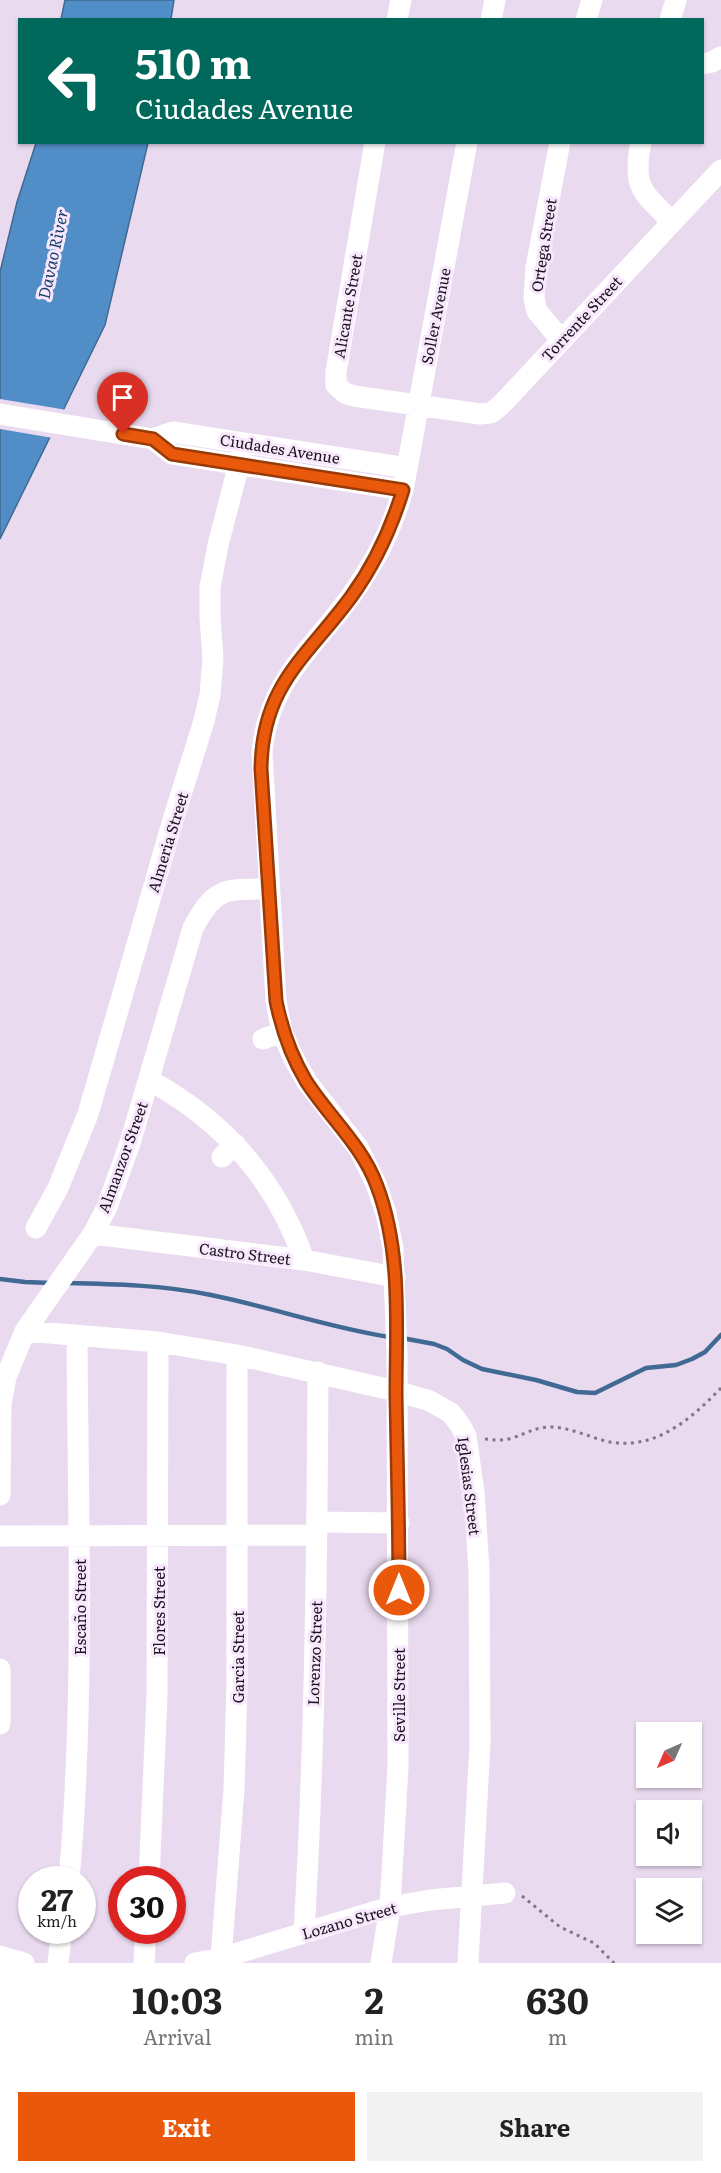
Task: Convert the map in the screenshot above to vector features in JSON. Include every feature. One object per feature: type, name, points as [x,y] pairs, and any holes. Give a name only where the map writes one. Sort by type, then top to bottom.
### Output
[{"type":"street","points":[[397,18],[401,0]]},
{"type":"street","points":[[491,18],[495,0]]},
{"type":"street","points":[[587,18],[592,0]]},
{"type":"street","points":[[671,18],[676,0]]},
{"type":"street","points":[[704,64],[721,57]]},
{"type":"street","name":"Alicante Street","points":[[375,144],[335,380],[336,385],[345,393],[418,406]]},
{"type":"street","name":"Soller Avenue","points":[[403,490],[467,144]]},
{"type":"street","name":"Ortega Street","points":[[560,144],[536,267],[534,298],[537,311],[561,340]]},
{"type":"street","points":[[640,144],[637,177],[641,188],[672,222]]},
{"type":"street","name":"Torrente Street","points":[[418,406],[480,414],[491,413],[721,170]]},
{"type":"street","name":"Ciudades Avenue","points":[[0,414],[148,439],[172,454],[403,490]]},
{"type":"street","name":"Ciudades Avenue","points":[[148,439],[173,432],[407,468]]},
{"type":"street","name":"Almeria Street","points":[[36,1228],[58,1188],[88,1114],[204,721],[210,695],[213,658],[210,587],[242,443]]},
{"type":"street","name":"Seville Street","points":[[381,1963],[390,1907],[398,1767],[399,1523],[395,1277],[386,1213],[376,1184],[359,1149],[307,1082],[294,1059],[273,1035],[276,1001],[261,769],[263,737],[270,711],[284,681],[350,598],[374,563],[386,539],[403,490]]},
{"type":"street","name":"Almanzor Street","points":[[0,1495],[2,1404],[6,1377],[25,1331],[93,1234],[120,1173],[193,928],[208,903],[226,890],[269,889]]},
{"type":"street","points":[[149,1080],[187,1103],[229,1151],[279,1202],[293,1229],[304,1260]]},
{"type":"street","name":"Castro Street","points":[[93,1234],[304,1260],[395,1277]]},
{"type":"street","name":"Iglesias Street","points":[[25,1331],[158,1342],[237,1355],[396,1391],[430,1401],[451,1413],[466,1436],[474,1492],[479,1570],[480,1744],[468,1963]]},
{"type":"street","name":"Escaño Street","points":[[70,1866],[75,1814],[80,1687],[77,1335]]},
{"type":"street","name":"Flores Street","points":[[150,1866],[158,1696],[158,1342]]},
{"type":"street","name":"Garcia Street","points":[[221,1958],[234,1789],[237,1684],[237,1355]]},
{"type":"street","name":"Lorenzo Street","points":[[304,1933],[310,1836],[318,1372]]},
{"type":"street","points":[[0,1536],[237,1535],[399,1523]]},
{"type":"street","points":[[0,1669],[0,1724]]},
{"type":"street","name":"Lozano Street","points":[[195,1963],[221,1958],[390,1907],[430,1900],[505,1893]]},
{"type":"street","points":[[58,1963],[60,1944]]},
{"type":"street","points":[[144,1963],[145,1944]]},
{"type":"street","points":[[0,1956],[24,1963]]},
{"type":"path","points":[[466,1436],[495,1440],[510,1439],[539,1427],[558,1427],[610,1442],[630,1444],[655,1439],[675,1429],[721,1388]]},
{"type":"path","points":[[505,1893],[522,1895],[560,1927],[594,1943],[614,1963]]},
{"type":"water","points":[[65,0],[174,0],[171,18],[61,18]]},
{"type":"water","name":"Davao River","points":[[36,144],[148,144],[105,325],[0,539],[0,272],[17,202]]},
{"type":"pier","points":[[0,399],[67,410],[53,438],[0,429]]},
{"type":"waterway","points":[[0,1279],[51,1283]]},
{"type":"waterway","points":[[65,1283],[175,1289],[233,1300],[390,1337]]},
{"type":"waterway","points":[[402,1338],[447,1349],[482,1369],[536,1380],[577,1392],[595,1393],[646,1368],[676,1365],[692,1359],[705,1352],[721,1335]]},
{"type":"route","points":[[123,434],[153,439],[172,454],[403,490],[396,514],[374,563],[350,598],[284,681],[273,701],[263,737],[261,769],[276,1001],[282,1032],[307,1082],[359,1149],[376,1184],[386,1213],[393,1248],[397,1354],[399,1590]]}]
